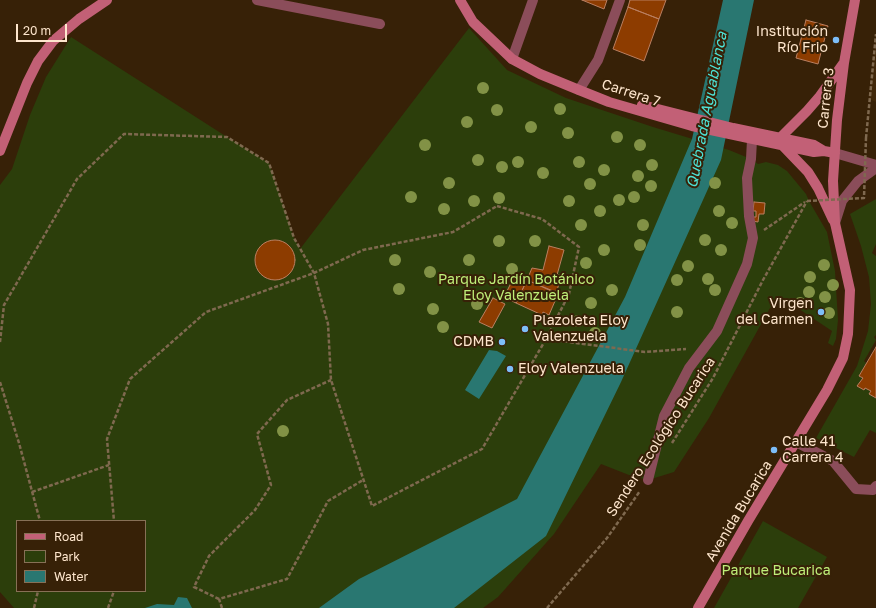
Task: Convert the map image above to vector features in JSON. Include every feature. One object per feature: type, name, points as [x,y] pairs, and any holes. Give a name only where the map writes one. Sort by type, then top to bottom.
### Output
[{"type":"main road","points":[[0,152],[27,83],[38,61],[53,41],[79,19],[107,0]]},
{"type":"main road","name":"Carrera 7","points":[[460,0],[473,22],[512,59],[540,74],[609,102],[732,132],[782,142],[814,152],[830,152]]},
{"type":"main road","name":"Carrera 3","points":[[830,152],[855,0]]},
{"type":"main road","points":[[835,223],[818,188],[808,172],[782,142],[820,96],[844,63]]},
{"type":"main road","name":"Carrera 7","points":[[732,132],[752,140],[782,142]]},
{"type":"main road","name":"Avenida Bucarica","points":[[698,608],[826,390],[842,358],[848,334],[850,290],[835,223],[830,152]]},
{"type":"street","points":[[257,0],[380,24]]},
{"type":"street","points":[[512,59],[533,0]]},
{"type":"street","points":[[579,90],[598,60],[620,0]]},
{"type":"street","points":[[648,480],[664,416],[689,368],[717,331],[747,264],[752,238],[747,178],[751,159],[752,140]]},
{"type":"street","points":[[830,152],[876,166]]},
{"type":"street","points":[[835,223],[842,201],[858,181],[876,166]]},
{"type":"street","points":[[796,442],[834,461],[856,489],[873,490],[876,486]]},
{"type":"path","points":[[752,238],[807,201],[864,198],[866,138],[876,34]]},
{"type":"path","points":[[0,342],[4,306],[77,179],[124,134],[227,137],[270,163],[294,238],[314,273],[328,324],[331,380],[372,506],[482,449],[546,339],[568,294],[580,247],[542,219],[497,206],[453,232],[363,250],[314,273],[206,312],[130,380],[107,439],[114,520]]},
{"type":"path","name":"Sendero Ecológico Bucarica","points":[[668,449],[713,378],[763,280],[807,201]]},
{"type":"path","points":[[546,339],[645,352],[704,348]]},
{"type":"path","points":[[331,380],[287,400],[256,434],[271,485],[255,510],[209,556],[194,587],[219,599],[287,578],[328,501],[363,480]]},
{"type":"path","points":[[0,382],[40,520]]},
{"type":"path","points":[[32,492],[109,465]]},
{"type":"path","name":"Sendero Ecológico Bucarica","points":[[547,608],[607,538],[648,480]]},
{"type":"path","points":[[34,608],[38,592]]},
{"type":"path","points":[[108,608],[114,592]]},
{"type":"path","points":[[219,599],[222,608]]},
{"type":"shaded area","points":[[876,34],[876,102],[869,99]]},
{"type":"green space","name":"Parque Jardín Botánico Eloy Valenzuela","points":[[469,28],[507,70],[566,98],[729,150],[751,159],[758,164],[766,162],[778,165],[787,171],[806,194],[827,232],[835,271],[838,320],[836,339],[833,346],[828,343],[832,331],[781,297],[770,308],[709,418],[674,472],[648,480],[629,475],[601,464],[554,534],[498,597],[483,608],[14,608],[0,592],[0,185],[12,169],[30,115],[46,77],[71,37],[269,163],[294,238],[300,249]]},
{"type":"green space","points":[[876,199],[876,244],[872,253],[876,256],[876,335],[874,337],[876,340],[864,361],[866,363],[859,376],[863,378],[858,386],[863,390],[865,388],[871,391],[870,394],[876,398],[876,433],[870,430],[854,457],[816,438],[857,366],[868,331],[871,304],[869,277],[861,246],[850,214]]},
{"type":"green space","name":"Parque Bucarica","points":[[763,521],[827,557],[798,608],[714,608]]},
{"type":"water","name":"Quebrada Aguablanca","points":[[723,0],[754,0],[721,160],[621,382],[546,536],[454,608],[319,608],[359,579],[517,499],[625,297],[692,139]]},
{"type":"water","points":[[489,350],[497,351],[506,356],[479,399],[465,390]]},
{"type":"water","points":[[178,597],[187,598],[192,608],[145,608],[157,604],[174,605]]},
{"type":"building","points":[[582,0],[607,0],[604,9]]},
{"type":"building","points":[[630,0],[666,0],[659,19],[628,7]]},
{"type":"building","points":[[628,7],[659,19],[644,61],[613,49]]},
{"type":"building","points":[[806,20],[828,26],[818,64],[796,58]]},
{"type":"building","points":[[754,202],[765,203],[764,214],[759,214],[758,222],[752,221],[753,217],[756,217],[756,211],[753,211]]},
{"type":"building","points":[[271,240],[279,240],[286,243],[292,249],[295,260],[292,271],[286,277],[279,280],[271,280],[264,277],[258,271],[255,264],[255,256],[258,249],[264,243]]},
{"type":"building","points":[[549,246],[564,250],[557,275],[561,275],[557,291],[553,291],[527,280],[532,268],[543,270]]},
{"type":"building","points":[[515,275],[527,280],[516,303],[504,297]]},
{"type":"building","points":[[527,280],[558,294],[549,315],[543,312],[542,315],[516,303]]},
{"type":"building","points":[[493,298],[505,304],[492,328],[479,322]]},
{"type":"building","points":[[876,347],[876,398],[869,394],[871,391],[865,388],[864,390],[857,386],[863,378],[859,376]]},
{"type":"place","name":"Institución Río Frio","points":[[836,40]]},
{"type":"place","name":"Virgen del Carmen","points":[[821,312]]},
{"type":"place","name":"Plazoleta Eloy Valenzuela","points":[[525,329]]},
{"type":"place","name":"CDMB","points":[[502,342]]},
{"type":"place","name":"Eloy Valenzuela","points":[[510,369]]},
{"type":"place","name":"Calle 41 Carrera 4","points":[[774,450]]}]
